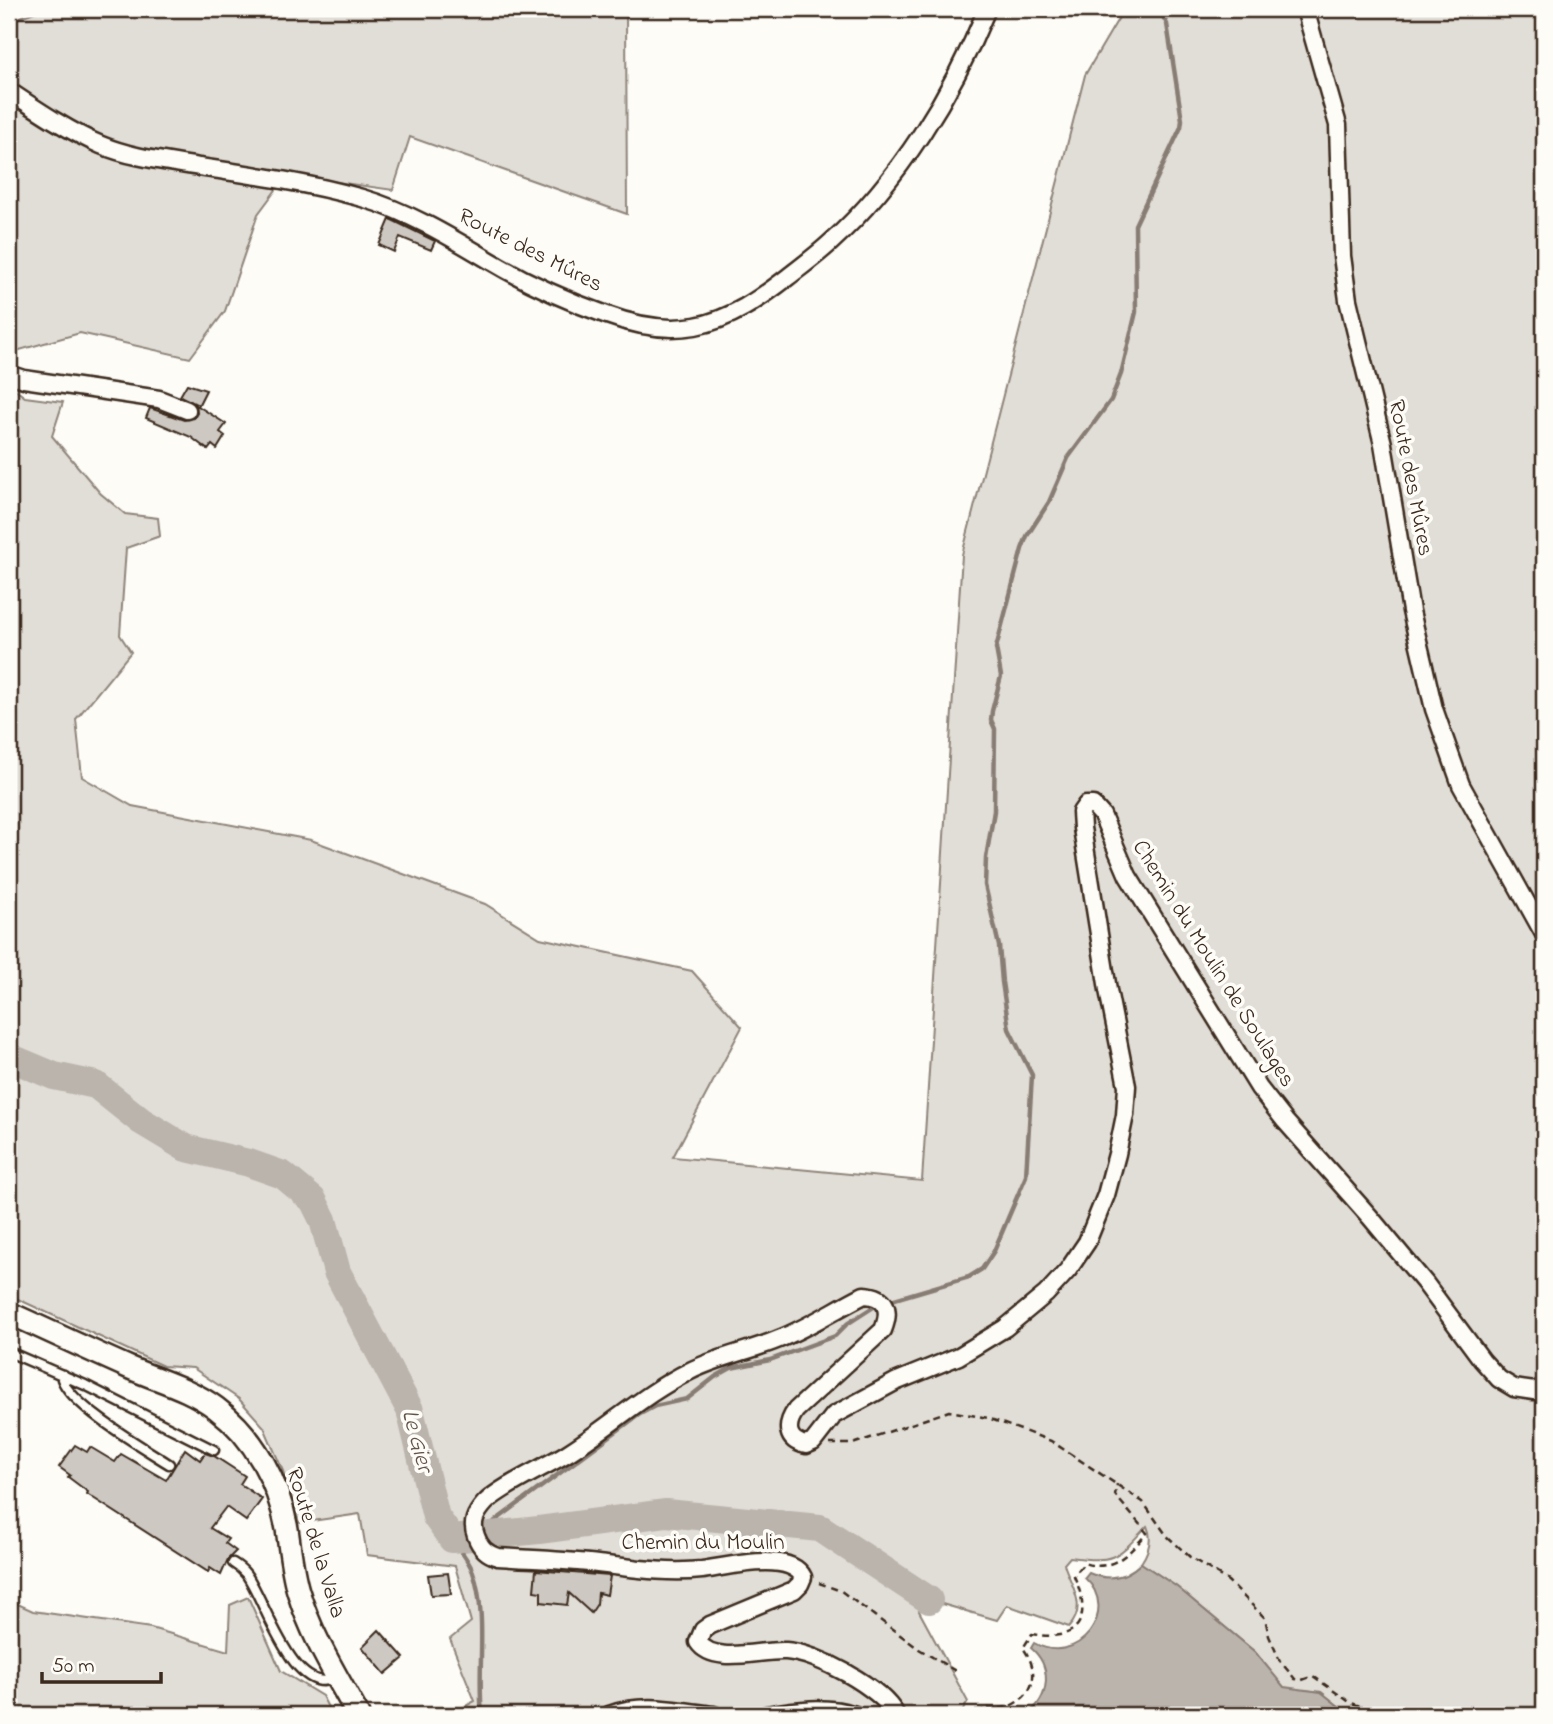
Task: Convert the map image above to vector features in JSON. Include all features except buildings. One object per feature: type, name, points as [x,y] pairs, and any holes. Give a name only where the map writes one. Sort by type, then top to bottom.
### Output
[{"type":"main road","name":"Route de la Valla","points":[[9,1313],[196,1394],[235,1424],[259,1453],[279,1499],[297,1589],[305,1613],[358,1715]]},
{"type":"street","name":"Route des Mûres","points":[[9,91],[100,145],[145,158],[293,182],[363,198],[434,229],[544,289],[608,316],[651,327],[695,326],[733,314],[772,289],[830,243],[874,196],[910,150],[968,56],[987,9]]},
{"type":"street","name":"Route des Mûres","points":[[1305,9],[1338,125],[1342,256],[1348,300],[1383,444],[1411,611],[1434,709],[1461,785],[1544,934]]},
{"type":"street","points":[[9,374],[24,379],[159,399],[187,410]]},
{"type":"street","name":"Chemin du Moulin de Soulages","points":[[819,1435],[834,1415],[895,1382],[959,1356],[1005,1328],[1046,1294],[1068,1270],[1087,1242],[1106,1195],[1117,1154],[1125,1115],[1127,1086],[1108,990],[1082,828],[1081,812],[1086,806],[1093,805],[1102,815],[1128,876],[1259,1088],[1418,1274],[1499,1379],[1514,1388],[1534,1391],[1544,1387]]},
{"type":"street","name":"Chemin du Moulin","points":[[819,1435],[813,1442],[799,1444],[789,1434],[790,1419],[796,1410],[883,1330],[887,1309],[881,1299],[875,1296],[864,1295],[783,1338],[689,1371],[654,1391],[569,1452],[485,1502],[474,1518],[472,1527],[479,1544],[489,1555],[498,1557],[590,1563],[645,1571],[698,1570],[785,1562],[795,1567],[803,1577],[794,1590],[710,1625],[700,1635],[698,1642],[709,1652],[720,1655],[786,1651],[811,1656],[852,1676],[885,1702],[896,1715]]},
{"type":"street","points":[[609,1715],[626,1708],[647,1707],[714,1715]]},
{"type":"street","points":[[766,1715],[796,1710],[825,1710],[855,1715]]},
{"type":"lane","points":[[9,1352],[64,1375],[214,1450]]},
{"type":"lane","points":[[64,1375],[62,1379],[66,1387],[76,1398],[115,1429],[169,1464]]},
{"type":"lane","points":[[233,1563],[248,1576],[277,1634],[298,1667],[307,1676],[319,1680],[330,1681],[337,1677]]},
{"type":"path","points":[[819,1435],[831,1445],[853,1444],[949,1411],[988,1418],[1051,1441],[1143,1502],[1167,1536],[1190,1557],[1228,1581],[1265,1618],[1269,1636],[1280,1661],[1295,1679],[1302,1680],[1313,1676],[1351,1703],[1389,1715]]},
{"type":"path","points":[[979,1715],[984,1708],[1012,1705],[1026,1694],[1034,1681],[1034,1667],[1023,1647],[1032,1634],[1061,1636],[1077,1625],[1084,1605],[1074,1576],[1084,1563],[1094,1567],[1114,1564],[1132,1551],[1147,1533],[1115,1495],[1116,1484]]},
{"type":"path","points":[[803,1577],[841,1591],[919,1649],[959,1673]]},
{"type":"shaded area","points":[[43,9],[626,9],[627,214],[410,137],[393,190],[287,175],[258,214],[225,311],[190,358],[80,333],[9,353],[9,21]]},
{"type":"shaded area","points":[[1124,9],[1544,9],[1544,1715],[1350,1715],[1321,1692],[1284,1688],[1255,1652],[1177,1587],[1141,1563],[1149,1545],[1147,1526],[1114,1556],[1106,1559],[1070,1557],[1064,1564],[1078,1604],[1075,1619],[1069,1627],[1007,1605],[997,1620],[928,1600],[919,1611],[968,1702],[963,1710],[965,1715],[449,1715],[475,1701],[450,1639],[471,1622],[455,1566],[367,1555],[360,1514],[299,1523],[283,1471],[264,1427],[239,1399],[193,1368],[163,1366],[9,1295],[9,385],[25,397],[63,402],[52,436],[100,493],[125,514],[158,518],[160,536],[126,548],[120,635],[131,652],[76,719],[82,777],[132,806],[311,840],[485,904],[540,938],[692,971],[742,1027],[673,1157],[922,1181],[962,555],[1085,75]]},
{"type":"shaded area","points":[[1141,1563],[1177,1587],[1255,1652],[1284,1687],[1321,1692],[1350,1715],[1026,1715],[1040,1700],[1046,1683],[1043,1664],[1031,1648],[1034,1643],[1050,1649],[1066,1648],[1079,1642],[1090,1632],[1096,1620],[1098,1606],[1095,1591],[1085,1578],[1089,1573],[1116,1577]]},
{"type":"shaded area","points":[[248,1597],[281,1671],[322,1696],[332,1715],[9,1715],[9,1600],[33,1611],[151,1628],[228,1651],[230,1605]]},
{"type":"waterway","points":[[888,1301],[969,1277],[982,1269],[994,1251],[1026,1176],[1032,1075],[1009,1029],[999,946],[985,885],[986,858],[994,811],[995,729],[991,720],[1001,676],[996,648],[1027,536],[1049,502],[1068,458],[1111,400],[1121,374],[1136,312],[1135,225],[1182,120],[1167,24],[1159,9]]},
{"type":"waterway","name":"Le Gier","points":[[9,1057],[54,1076],[96,1085],[141,1121],[186,1148],[249,1163],[283,1175],[313,1200],[323,1220],[337,1272],[410,1410],[436,1517],[452,1539],[666,1513],[820,1528],[929,1600]]},
{"type":"waterway","points":[[482,1536],[495,1521],[640,1414],[655,1406],[687,1399],[731,1368],[770,1360],[835,1336],[847,1324],[878,1304]]},
{"type":"waterway","points":[[452,1539],[473,1572],[480,1606],[482,1715]]}]
